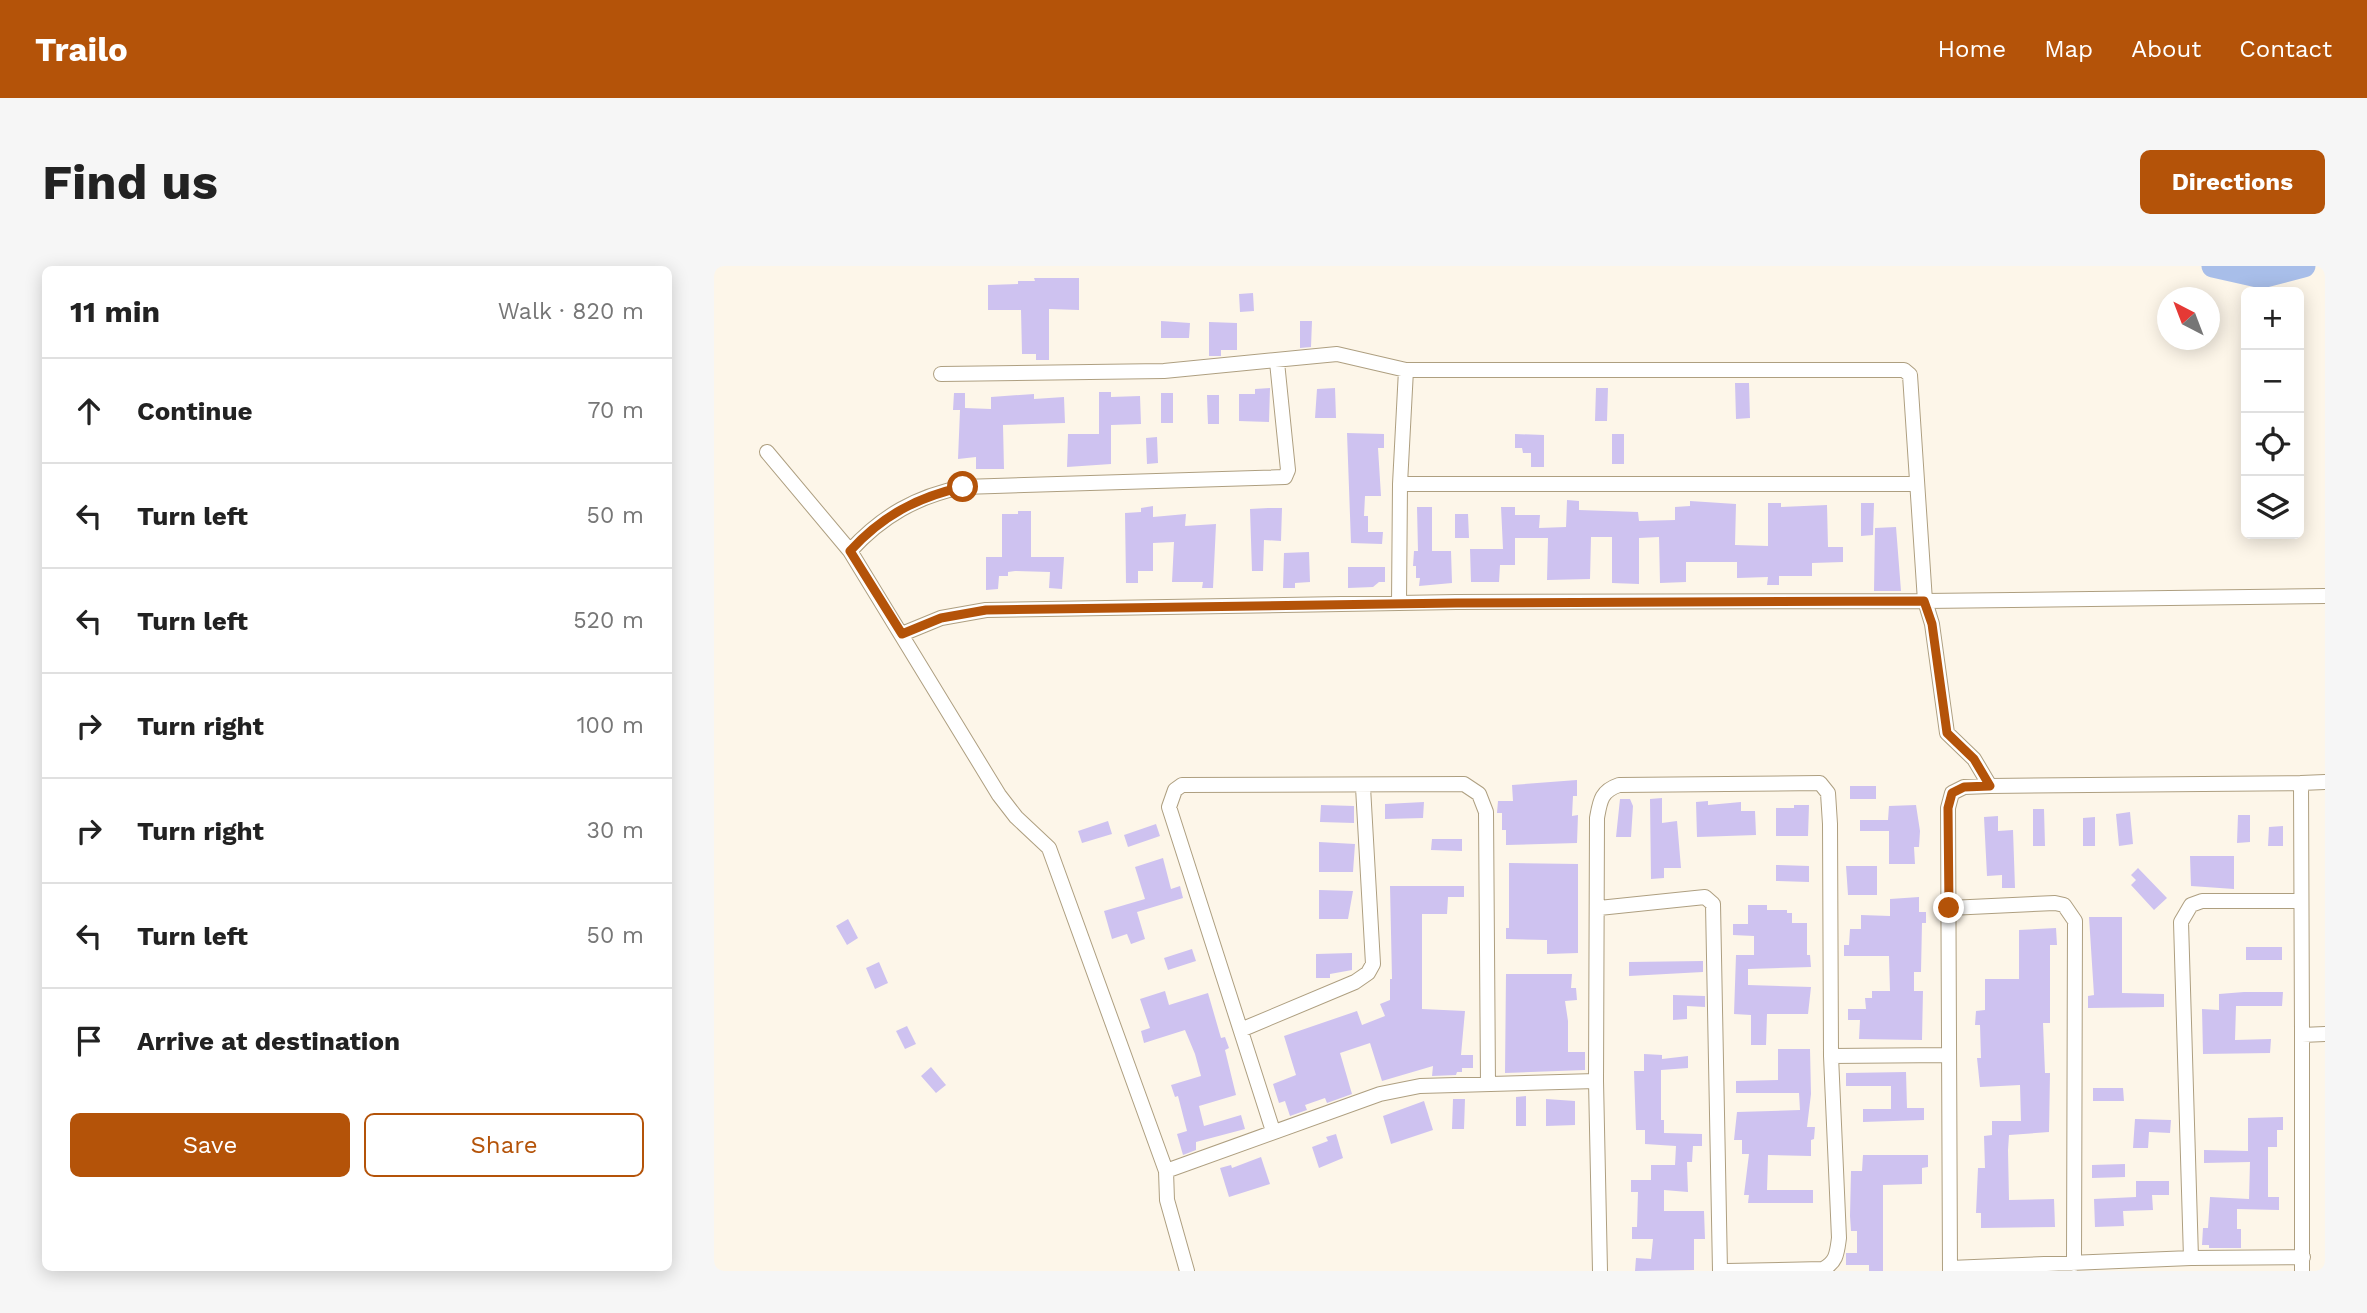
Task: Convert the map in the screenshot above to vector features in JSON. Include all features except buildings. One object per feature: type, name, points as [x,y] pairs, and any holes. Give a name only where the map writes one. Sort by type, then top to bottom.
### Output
[{"type":"street","points":[[941,374],[1164,371],[1337,354],[1406,370],[1904,370],[1910,375],[1924,601],[1932,624],[1947,733],[1974,759],[1990,786]]},
{"type":"street","points":[[850,551],[871,528],[899,509],[933,493],[963,487],[1285,477],[1288,471],[1277,362]]},
{"type":"street","points":[[1399,603],[1400,484],[1406,370]]},
{"type":"street","points":[[767,452],[850,551],[999,795],[1016,817],[1049,849],[1166,1171],[1170,1212],[1187,1271]]},
{"type":"street","points":[[1400,484],[1915,484]]},
{"type":"street","points":[[902,634],[941,618],[986,610],[1399,603],[2325,596]]},
{"type":"street","points":[[2301,783],[2303,1264],[2191,1258],[1950,1269],[1948,808],[1952,793],[1964,787],[1990,786],[2325,782]]},
{"type":"street","points":[[1273,1132],[1169,807],[1171,798],[1182,785],[1195,783],[1363,787],[1464,784],[1473,788],[1485,803],[1488,1084]]},
{"type":"street","points":[[1600,1271],[1596,1081],[1599,908],[1597,818],[1601,795],[1608,789],[1631,785],[1823,785],[1828,793],[1830,824],[1831,1056],[1839,1238],[1836,1256],[1832,1264],[1823,1269],[1727,1271]]},
{"type":"street","points":[[1242,1029],[1355,982],[1368,973],[1373,964],[1363,787]]},
{"type":"street","points":[[1599,908],[1705,897],[1713,904],[1720,1271]]},
{"type":"street","points":[[2191,1258],[2181,922],[2191,905],[2202,901],[2301,901]]},
{"type":"street","points":[[1949,908],[2055,903],[2064,905],[2075,921],[2074,1264]]},
{"type":"street","points":[[2302,1035],[2325,1034]]},
{"type":"street","points":[[1831,1056],[1949,1055]]},
{"type":"street","points":[[1166,1171],[1380,1094],[1420,1086],[1596,1081]]},
{"type":"waterway","points":[[2213,266],[2262,277],[2304,266]]},
{"type":"route","points":[[963,487],[933,493],[899,509],[871,528],[850,551],[902,634],[941,618],[986,610],[1456,603],[1924,601],[1932,624],[1947,733],[1974,759],[1990,786],[1964,787],[1952,793],[1948,808],[1949,908]]}]
